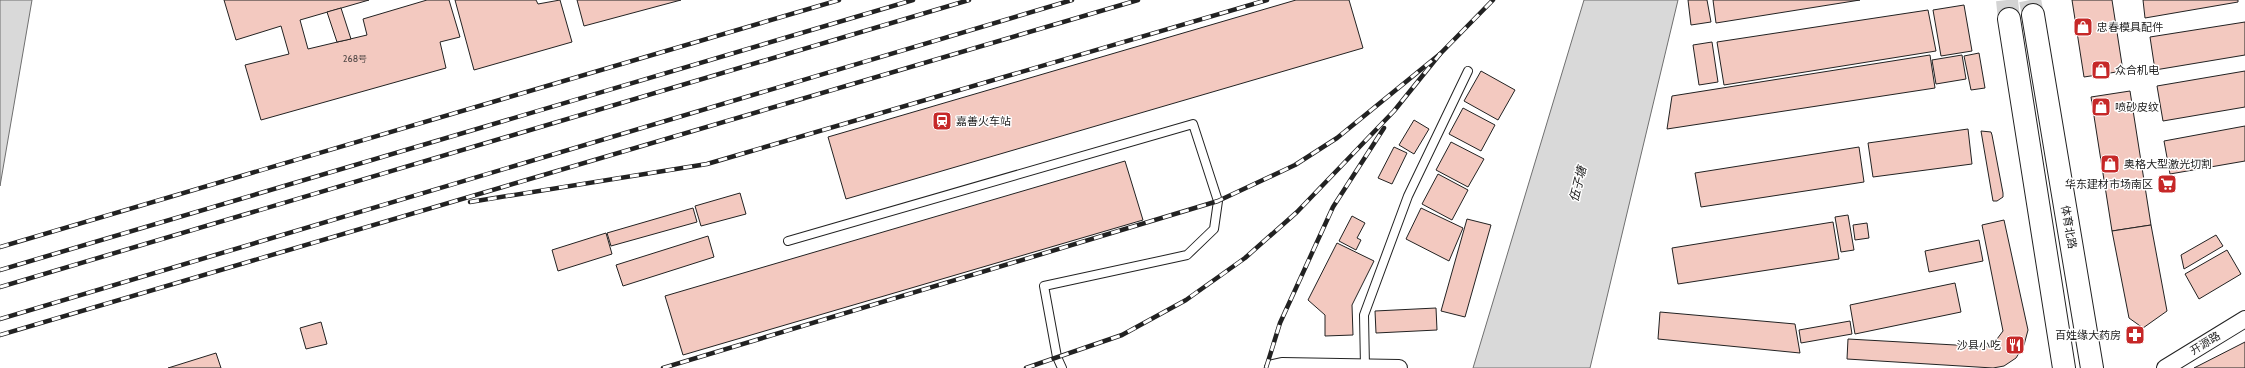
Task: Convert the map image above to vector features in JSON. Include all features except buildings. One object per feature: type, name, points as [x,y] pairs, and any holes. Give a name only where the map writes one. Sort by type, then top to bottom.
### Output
[{"type":"main road","name":"体育北路","points":[[2033,15],[2092,368]]},
{"type":"main road","points":[[2009,18],[2064,368]]},
{"type":"street","name":"开源路","points":[[2165,368],[2245,319]]},
{"type":"street","points":[[1273,368],[1399,368]]},
{"type":"lane","points":[[1365,367],[1364,315],[1366,308],[1408,196],[1468,71]]},
{"type":"lane","points":[[788,241],[1193,124],[1218,201],[1214,229],[1187,255],[1044,286],[1057,357],[1062,368]]},
{"type":"water","points":[[0,0],[32,0],[0,186]]},
{"type":"water","name":"伍子塘","points":[[1584,0],[1678,0],[1590,368],[1473,368]]},
{"type":"tunnel","points":[[2007,0],[2009,19]]},
{"type":"tunnel","points":[[2030,0],[2033,15]]},
{"type":"railway","points":[[0,247],[839,0]]},
{"type":"railway","points":[[0,270],[913,0]]},
{"type":"railway","points":[[0,287],[969,0]]},
{"type":"railway","points":[[0,319],[1072,0]]},
{"type":"railway","points":[[0,335],[1138,0]]},
{"type":"railway","points":[[470,202],[707,164],[1267,0]]},
{"type":"railway","points":[[1026,368],[1122,335],[1186,300],[1245,258],[1297,212],[1394,111],[1440,54],[1493,0]]},
{"type":"railway","points":[[663,368],[1218,201],[1295,165],[1337,138],[1440,54]]},
{"type":"railway","points":[[1266,368],[1280,323],[1333,207],[1384,128]]},
{"type":"place","name":"忠春模具配件","points":[[2083,27]]},
{"type":"place","name":"众合机电","points":[[2101,70]]},
{"type":"place","name":"喷砂皮纹","points":[[2101,107]]},
{"type":"place","name":"嘉善火车站","points":[[942,121]]},
{"type":"place","name":"奥格大型激光切割","points":[[2110,164]]},
{"type":"place","name":"华东建材市场南区","points":[[2167,184]]},
{"type":"place","name":"百姓缘大药房","points":[[2135,335]]},
{"type":"place","name":"沙县小吃","points":[[2015,345]]}]
